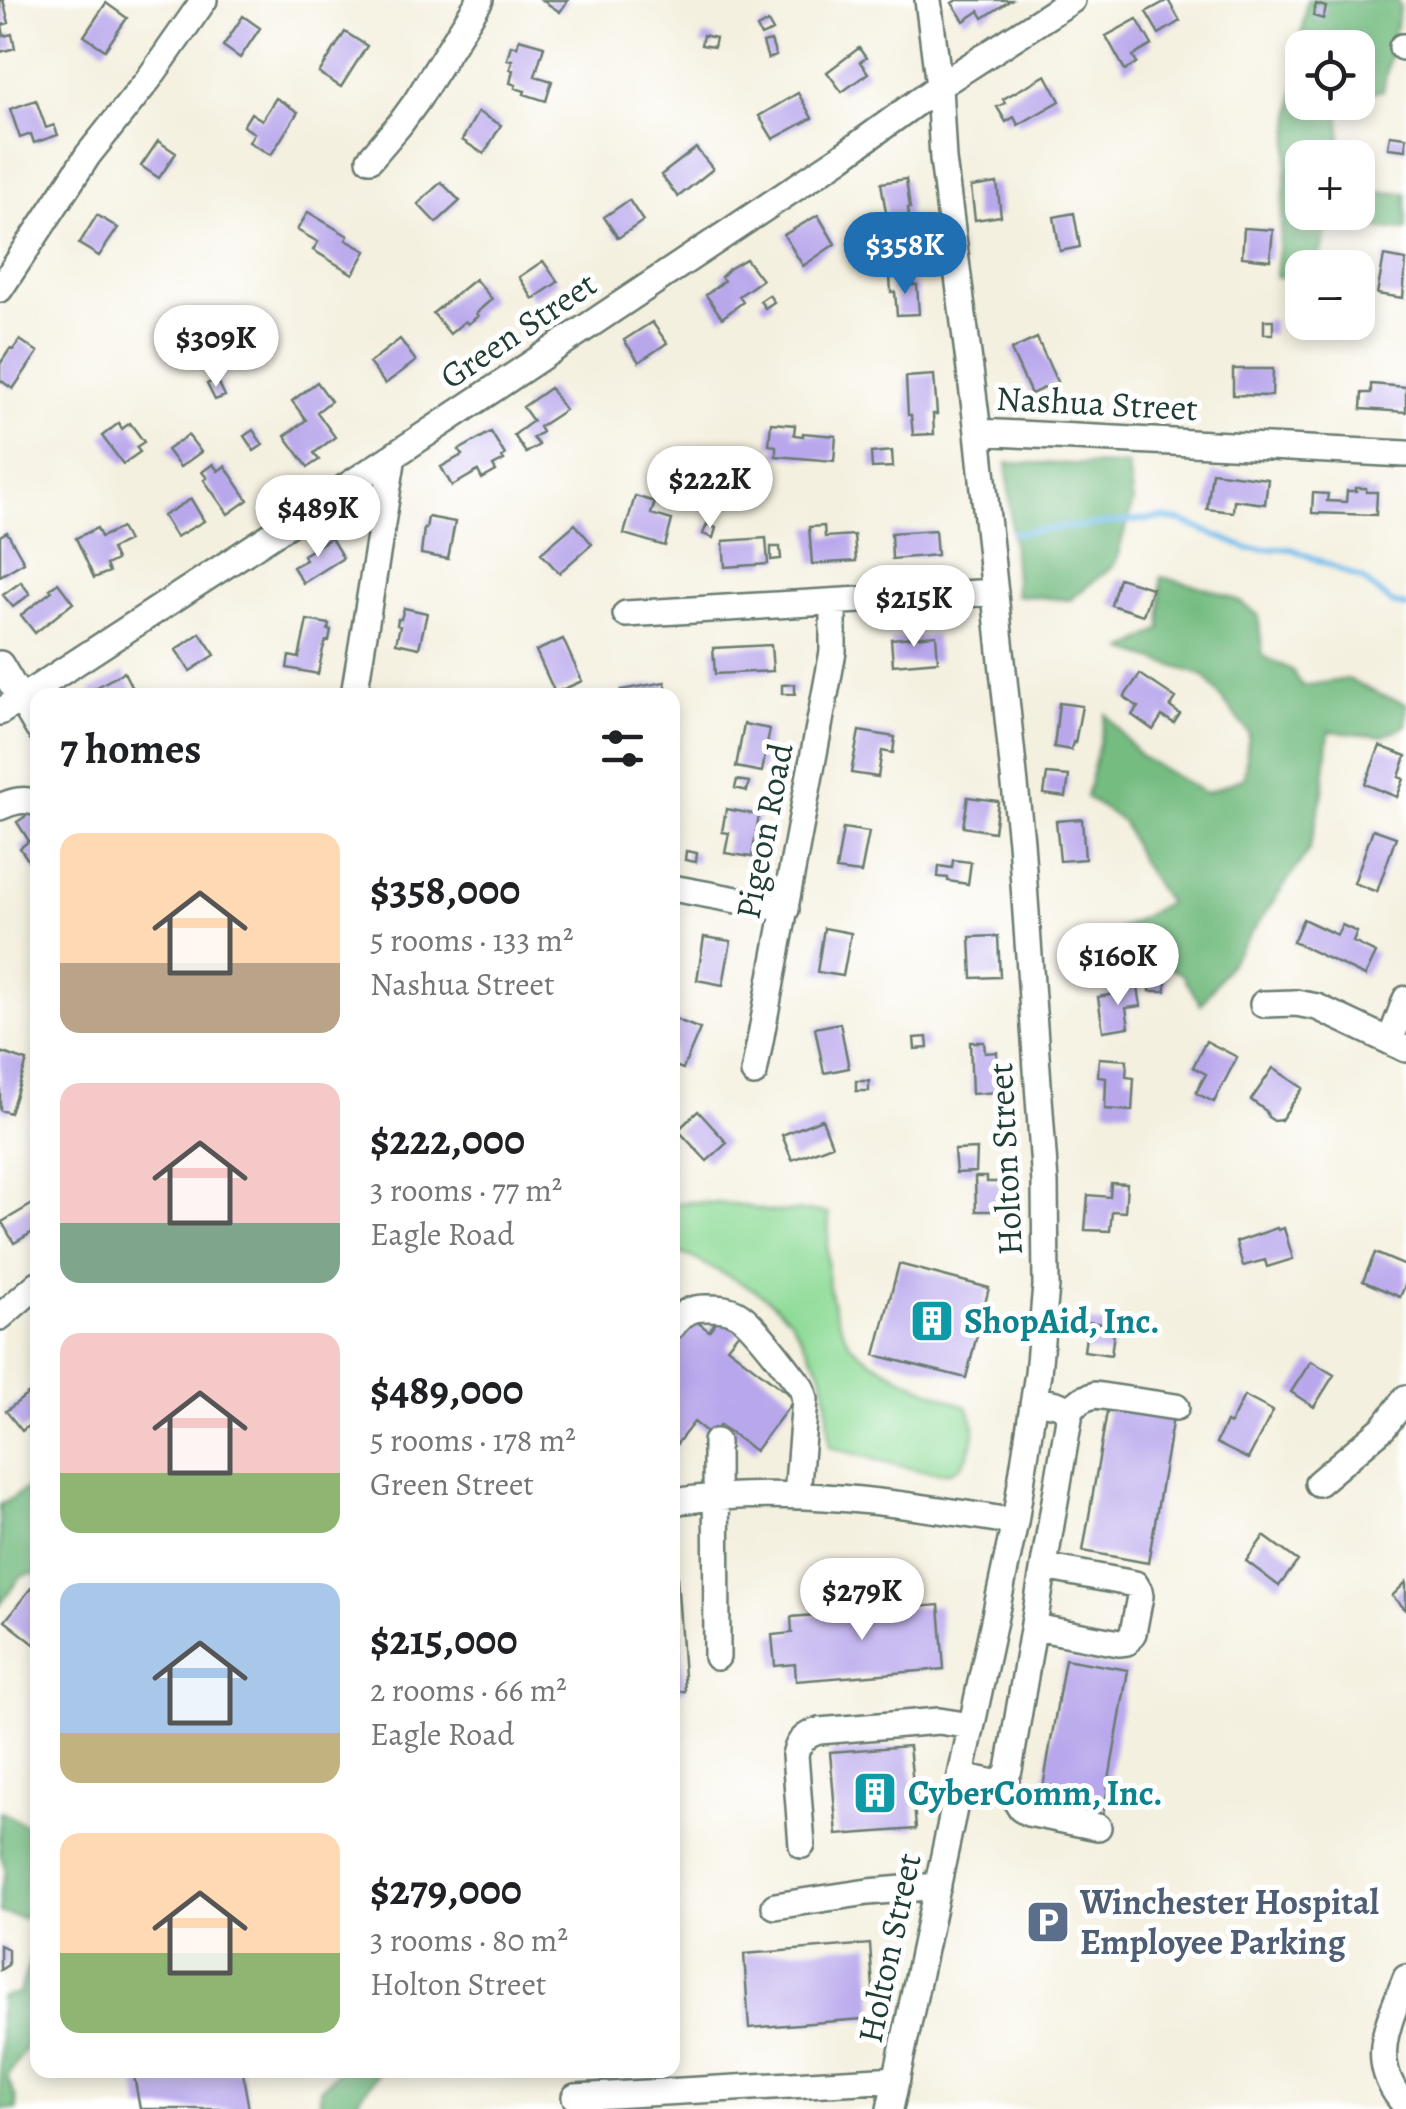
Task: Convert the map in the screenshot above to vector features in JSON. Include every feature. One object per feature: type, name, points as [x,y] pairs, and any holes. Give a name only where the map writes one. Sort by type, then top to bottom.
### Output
[{"type":"street","points":[[0,289],[88,155],[148,80],[204,0]]},
{"type":"street","points":[[370,159],[416,102],[480,0]]},
{"type":"street","name":"Nashua Street","points":[[928,0],[943,159],[978,432],[1406,454]]},
{"type":"street","name":"Green Street","points":[[38,688],[393,456],[1072,0]]},
{"type":"street","name":"Holton Street","points":[[890,2109],[1013,1529],[1045,1302],[1045,1183],[1021,842],[978,432]]},
{"type":"street","points":[[355,688],[393,456]]},
{"type":"street","points":[[626,614],[995,592]]},
{"type":"street","name":"Pigeon Road","points":[[754,1073],[833,652],[833,602]]},
{"type":"street","points":[[0,664],[10,706],[30,722]]},
{"type":"street","points":[[0,806],[30,801]]},
{"type":"street","points":[[680,889],[786,909]]},
{"type":"street","points":[[1263,1004],[1305,1004],[1398,1045],[1406,1000]]},
{"type":"street","points":[[0,1318],[30,1291]]},
{"type":"street","points":[[680,1316],[694,1308],[736,1312],[802,1388],[797,1496]]},
{"type":"street","points":[[1068,1411],[1095,1395],[1176,1407]]},
{"type":"street","points":[[1318,1482],[1384,1427],[1406,1398]]},
{"type":"street","points":[[961,1776],[994,1783],[1003,1780],[1009,1770],[1069,1419],[1068,1411],[1059,1405],[1034,1401]]},
{"type":"street","points":[[716,1442],[717,1657]]},
{"type":"street","points":[[680,1501],[716,1496],[797,1496],[944,1510],[1013,1529],[1046,1555],[1138,1588],[1133,1634],[1124,1643],[1034,1627]]},
{"type":"street","points":[[1000,1590],[1039,1598]]},
{"type":"street","points":[[802,1845],[794,1755],[805,1737],[820,1731],[939,1721],[972,1726]]},
{"type":"street","points":[[1003,1780],[1028,1813],[1098,1827]]},
{"type":"street","points":[[776,1906],[938,1886]]},
{"type":"street","points":[[1406,1978],[1382,2050],[1390,2085],[1406,2106]]},
{"type":"street","points":[[575,2097],[896,2079]]},
{"type":"green space","points":[[1307,0],[1397,0],[1400,5],[1383,90],[1375,92],[1375,30],[1302,30]]},
{"type":"green space","points":[[1292,120],[1340,120],[1341,140],[1290,140]]},
{"type":"green space","points":[[1285,186],[1285,230],[1327,230],[1321,250],[1285,250],[1285,278],[1276,277]]},
{"type":"green space","points":[[1375,192],[1406,193],[1406,230],[1375,229]]},
{"type":"green space","points":[[1007,463],[1128,465],[1133,503],[1115,564],[1070,600],[1016,595]]},
{"type":"green space","points":[[1161,577],[1212,590],[1248,607],[1258,615],[1263,656],[1292,670],[1302,686],[1348,679],[1406,703],[1406,725],[1384,736],[1329,731],[1323,792],[1309,850],[1201,1005],[1182,974],[1130,950],[1077,972],[1120,929],[1168,903],[1139,859],[1123,822],[1086,797],[1106,714],[1140,756],[1205,793],[1244,778],[1249,733],[1204,676],[1125,650],[1161,629]]},
{"type":"green space","points":[[680,1203],[735,1204],[771,1212],[829,1214],[829,1282],[844,1332],[850,1343],[871,1360],[967,1407],[974,1434],[961,1465],[955,1470],[930,1471],[830,1447],[821,1370],[790,1319],[755,1290],[680,1253]]},
{"type":"green space","points":[[30,1487],[30,1574],[21,1576],[0,1605],[0,1505]]},
{"type":"green space","points":[[0,1811],[30,1827],[30,1919],[0,1913],[0,1891],[6,1872],[0,1852]]},
{"type":"green space","points":[[30,1961],[30,2042],[7,2078],[17,2109],[0,2109],[0,1997],[19,1993]]},
{"type":"green space","points":[[332,2078],[375,2078],[351,2109],[320,2109],[320,2089]]},
{"type":"building","points":[[0,0],[9,23],[2,25],[4,36],[12,34],[15,48],[0,52]]},
{"type":"building","points":[[542,0],[568,0],[560,12]]},
{"type":"building","points":[[1011,0],[983,18],[979,11],[964,21],[952,3]]},
{"type":"building","points":[[1168,0],[1180,21],[1159,34],[1146,12]]},
{"type":"building","points":[[106,3],[127,18],[105,50],[84,36]]},
{"type":"building","points":[[1316,4],[1326,7],[1323,19],[1313,16]]},
{"type":"building","points":[[243,16],[260,28],[240,58],[223,46]]},
{"type":"building","points":[[1137,19],[1152,45],[1133,56],[1137,63],[1125,70],[1106,36]]},
{"type":"building","points":[[768,22],[773,31],[761,36],[757,28]]},
{"type":"building","points":[[345,32],[367,46],[341,87],[319,73]]},
{"type":"building","points":[[703,35],[716,38],[714,47],[701,45]]},
{"type":"building","points":[[519,39],[544,46],[535,76],[552,81],[546,101],[524,94],[510,83],[512,60],[507,59],[511,45],[517,47]]},
{"type":"building","points":[[771,41],[776,56],[768,59],[763,43]]},
{"type":"building","points":[[859,48],[866,58],[860,62],[868,73],[842,92],[827,72]]},
{"type":"building","points":[[1046,75],[1060,101],[1018,125],[1014,117],[1006,122],[997,107],[1005,103],[1003,99]]},
{"type":"building","points":[[798,93],[812,118],[773,139],[759,116]]},
{"type":"building","points":[[276,98],[298,112],[271,155],[249,142],[254,133],[243,126],[251,113],[262,120]]},
{"type":"building","points":[[36,100],[46,128],[54,125],[58,135],[34,143],[31,134],[20,138],[10,109]]},
{"type":"building","points":[[478,112],[501,125],[484,154],[462,140]]},
{"type":"building","points":[[1390,135],[1406,137],[1406,150],[1388,148]]},
{"type":"building","points":[[158,141],[176,153],[159,178],[141,166]]},
{"type":"building","points":[[696,148],[713,169],[678,197],[661,175]]},
{"type":"building","points":[[906,179],[909,216],[887,218],[881,183]]},
{"type":"building","points":[[441,182],[460,201],[436,223],[418,204]]},
{"type":"building","points":[[997,183],[1001,216],[975,220],[971,187]]},
{"type":"building","points":[[629,200],[643,221],[618,238],[604,217]]},
{"type":"building","points":[[308,212],[366,251],[353,274],[313,250],[318,242],[297,230]]},
{"type":"building","points":[[1074,213],[1080,247],[1060,251],[1054,217]]},
{"type":"building","points":[[97,215],[118,228],[99,256],[79,244]]},
{"type":"building","points":[[818,215],[835,244],[803,266],[784,235]]},
{"type":"building","points":[[1244,228],[1273,230],[1270,260],[1242,257]]},
{"type":"building","points":[[1384,256],[1406,260],[1403,298],[1377,294]]},
{"type":"building","points":[[746,259],[762,280],[739,296],[743,302],[722,318],[706,295],[724,281],[721,277],[729,269]]},
{"type":"building","points":[[543,261],[558,282],[533,299],[519,277]]},
{"type":"building","points":[[905,277],[905,285],[917,285],[919,314],[897,315],[890,278]]},
{"type":"building","points":[[475,279],[492,299],[476,313],[478,316],[450,334],[433,313]]},
{"type":"building","points":[[769,295],[774,302],[765,308],[760,301]]},
{"type":"building","points":[[1264,320],[1273,320],[1273,334],[1264,334]]},
{"type":"building","points":[[652,322],[667,343],[639,362],[624,340]]},
{"type":"building","points":[[1037,338],[1057,382],[1031,394],[1011,350]]},
{"type":"building","points":[[400,339],[416,361],[385,384],[369,363]]},
{"type":"building","points":[[20,340],[38,352],[13,389],[0,380],[0,364]]},
{"type":"building","points":[[1233,369],[1273,369],[1272,396],[1233,395]]},
{"type":"building","points":[[934,375],[934,434],[913,435],[906,377]]},
{"type":"building","points":[[217,379],[225,396],[215,400],[207,384]]},
{"type":"building","points":[[317,382],[331,401],[317,412],[335,437],[314,453],[319,460],[308,467],[285,436],[306,420],[292,401]]},
{"type":"building","points":[[1371,384],[1406,387],[1406,412],[1361,409],[1362,393],[1371,393]]},
{"type":"building","points":[[550,388],[565,410],[539,427],[542,432],[533,438],[539,445],[526,453],[514,435],[533,421],[523,407]]},
{"type":"building","points":[[119,423],[122,429],[130,423],[144,442],[136,447],[140,452],[123,464],[102,436]]},
{"type":"building","points":[[771,423],[795,425],[794,435],[836,436],[834,461],[776,456],[776,446],[769,445]]},
{"type":"building","points":[[253,430],[263,445],[254,451],[244,436]]},
{"type":"building","points":[[491,432],[505,455],[504,460],[493,466],[496,471],[482,479],[478,471],[452,486],[441,467],[462,455],[459,450]]},
{"type":"building","points":[[188,435],[201,452],[180,467],[167,450]]},
{"type":"building","points":[[892,451],[893,467],[872,468],[871,453]]},
{"type":"building","points":[[213,464],[218,471],[225,466],[248,500],[228,514],[204,480],[207,478],[202,472]]},
{"type":"building","points":[[1212,472],[1268,479],[1265,504],[1234,500],[1233,512],[1207,509]]},
{"type":"building","points":[[1356,488],[1377,492],[1376,515],[1312,513],[1313,493],[1328,494],[1327,501],[1346,502],[1347,491]]},
{"type":"building","points":[[635,496],[655,502],[651,514],[672,520],[665,546],[624,534]]},
{"type":"building","points":[[191,499],[204,521],[176,537],[163,516]]},
{"type":"building","points":[[428,517],[455,522],[448,559],[421,554]]},
{"type":"building","points":[[575,524],[592,544],[559,573],[541,553]]},
{"type":"building","points":[[707,524],[716,528],[713,538],[703,534]]},
{"type":"building","points":[[824,526],[825,537],[854,535],[856,561],[812,564],[809,527]]},
{"type":"building","points":[[97,528],[101,537],[121,528],[128,541],[111,549],[116,560],[106,565],[109,572],[94,578],[76,538]]},
{"type":"building","points":[[935,530],[937,555],[892,559],[891,533]]},
{"type":"building","points":[[7,532],[24,562],[0,576],[0,536]]},
{"type":"building","points":[[331,538],[343,558],[303,583],[293,567],[306,560],[303,555]]},
{"type":"building","points":[[766,538],[768,564],[725,567],[723,541]]},
{"type":"building","points":[[771,547],[780,547],[781,559],[771,560]]},
{"type":"building","points":[[1119,578],[1152,588],[1143,615],[1111,605]]},
{"type":"building","points":[[21,582],[30,594],[13,607],[3,595]]},
{"type":"building","points":[[58,583],[73,603],[35,633],[21,615]]},
{"type":"building","points":[[404,608],[427,613],[419,648],[396,643],[398,619]]},
{"type":"building","points":[[307,620],[329,624],[331,630],[318,674],[287,668],[289,656],[299,658]]},
{"type":"building","points":[[200,633],[215,655],[190,671],[176,650]]},
{"type":"building","points":[[936,635],[938,661],[893,665],[891,639]]},
{"type":"building","points":[[563,639],[582,681],[566,688],[553,688],[536,651]]},
{"type":"building","points":[[771,645],[773,671],[715,674],[713,648]]},
{"type":"building","points":[[124,672],[132,688],[95,688]]},
{"type":"building","points":[[1140,674],[1176,698],[1170,707],[1180,714],[1174,723],[1162,716],[1153,730],[1132,715],[1138,707],[1124,697]]},
{"type":"building","points":[[665,682],[666,688],[632,688]]},
{"type":"building","points":[[795,684],[795,694],[782,694],[782,685]]},
{"type":"building","points":[[1059,703],[1082,706],[1071,750],[1054,747]]},
{"type":"building","points":[[744,724],[770,729],[762,772],[736,767]]},
{"type":"building","points":[[859,731],[895,737],[893,753],[882,751],[878,777],[851,773]]},
{"type":"building","points":[[1380,746],[1406,756],[1397,797],[1365,784]]},
{"type":"building","points":[[1047,774],[1069,776],[1066,797],[1044,794]]},
{"type":"building","points":[[737,780],[749,782],[747,791],[735,788]]},
{"type":"building","points":[[968,797],[998,801],[994,832],[963,827]]},
{"type":"building","points":[[726,809],[759,815],[752,857],[725,853],[729,833],[722,832]]},
{"type":"building","points":[[30,813],[30,863],[20,848],[29,841],[17,822]]},
{"type":"building","points":[[1082,819],[1085,859],[1060,861],[1056,821]]},
{"type":"building","points":[[843,828],[869,832],[861,873],[836,870]]},
{"type":"building","points":[[1373,829],[1396,837],[1377,892],[1354,883]]},
{"type":"building","points":[[686,851],[697,853],[696,862],[685,860]]},
{"type":"building","points":[[953,860],[971,862],[968,884],[938,877],[939,866],[952,868]]},
{"type":"building","points":[[1303,919],[1337,935],[1342,925],[1357,932],[1353,942],[1376,953],[1365,976],[1293,942]]},
{"type":"building","points":[[824,928],[851,933],[843,976],[817,972]]},
{"type":"building","points":[[998,936],[1000,977],[972,978],[970,937]]},
{"type":"building","points":[[704,937],[731,941],[723,985],[697,980]]},
{"type":"building","points":[[1166,974],[1166,991],[1150,991],[1150,975]]},
{"type":"building","points":[[1138,987],[1141,1006],[1126,1008],[1129,1027],[1103,1031],[1098,997]]},
{"type":"building","points":[[680,1021],[700,1029],[683,1069],[680,1068]]},
{"type":"building","points":[[840,1023],[849,1068],[824,1073],[815,1028]]},
{"type":"building","points":[[927,1037],[928,1048],[915,1049],[914,1038]]},
{"type":"building","points":[[1206,1041],[1237,1057],[1214,1102],[1196,1093],[1206,1074],[1193,1067]]},
{"type":"building","points":[[970,1042],[984,1042],[985,1053],[997,1052],[997,1092],[972,1094]]},
{"type":"building","points":[[0,1052],[27,1061],[10,1113],[0,1110]]},
{"type":"building","points":[[1099,1058],[1127,1060],[1126,1077],[1134,1078],[1132,1111],[1105,1109],[1106,1078],[1098,1077]]},
{"type":"building","points":[[1273,1068],[1303,1088],[1281,1120],[1274,1121],[1251,1100]]},
{"type":"building","points":[[856,1081],[869,1081],[869,1091],[856,1091]]},
{"type":"building","points":[[698,1111],[727,1143],[707,1161],[680,1128]]},
{"type":"building","points":[[822,1119],[832,1145],[792,1160],[782,1135]]},
{"type":"building","points":[[977,1149],[976,1172],[956,1173],[954,1150]]},
{"type":"building","points":[[975,1177],[1000,1182],[1001,1211],[976,1211]]},
{"type":"building","points":[[1111,1183],[1127,1184],[1125,1212],[1112,1211],[1110,1231],[1085,1230],[1088,1195],[1110,1197]]},
{"type":"building","points":[[30,1206],[30,1234],[14,1243],[2,1222]]},
{"type":"building","points":[[1284,1228],[1293,1259],[1267,1267],[1265,1260],[1243,1266],[1236,1242]]},
{"type":"building","points":[[1375,1253],[1406,1266],[1406,1283],[1400,1297],[1363,1281]]},
{"type":"building","name":"ShopAid, Inc.","points":[[899,1264],[989,1288],[966,1378],[875,1355]]},
{"type":"building","points":[[720,1316],[740,1331],[727,1347],[795,1399],[755,1451],[720,1425],[712,1436],[694,1422],[680,1440],[680,1334],[692,1318],[709,1331]]},
{"type":"building","points":[[1088,1322],[1115,1325],[1111,1355],[1084,1351]]},
{"type":"building","points":[[1311,1361],[1334,1375],[1314,1407],[1291,1392]]},
{"type":"building","points":[[30,1392],[30,1424],[22,1431],[6,1411]]},
{"type":"building","points":[[1244,1396],[1273,1411],[1248,1459],[1216,1443]]},
{"type":"building","points":[[1108,1406],[1173,1417],[1148,1563],[1083,1551]]},
{"type":"building","points":[[1264,1536],[1298,1561],[1279,1586],[1246,1561]]},
{"type":"building","points":[[1406,1582],[1406,1610],[1392,1596]]},
{"type":"building","points":[[30,1589],[30,1641],[5,1621]]},
{"type":"building","points":[[939,1605],[944,1669],[796,1681],[795,1664],[775,1666],[772,1635],[792,1633],[791,1617]]},
{"type":"building","points":[[680,1619],[685,1691],[680,1691]]},
{"type":"building","points":[[1065,1659],[1128,1670],[1103,1815],[1040,1805]]},
{"type":"building","name":"CyberComm, Inc.","points":[[909,1746],[918,1803],[914,1803],[916,1829],[837,1835],[830,1752]]},
{"type":"building","points":[[870,1944],[875,2018],[749,2028],[744,1954]]},
{"type":"building","points":[[0,1945],[8,1949],[8,1965],[0,1970]]},
{"type":"building","points":[[134,2078],[243,2078],[249,2109],[140,2109]]},
{"type":"waterway","points":[[1013,533],[1161,518],[1181,521],[1249,549],[1292,549],[1362,579],[1392,603],[1406,607]]},
{"type":"place","name":"ShopAid, Inc.","points":[[932,1321]]},
{"type":"place","name":"CyberComm, Inc.","points":[[875,1793]]},
{"type":"place","name":"Winchester Hospital Employee Parking","points":[[1048,1922]]}]
